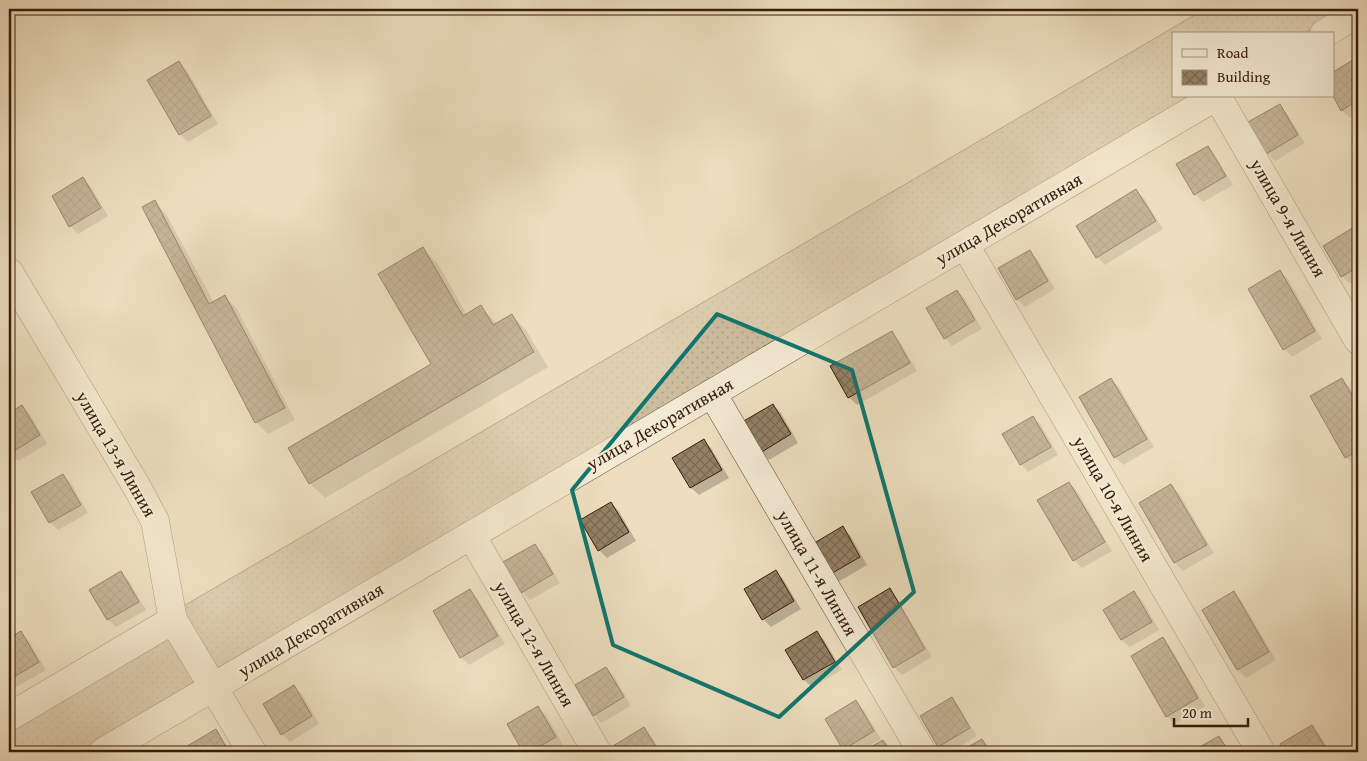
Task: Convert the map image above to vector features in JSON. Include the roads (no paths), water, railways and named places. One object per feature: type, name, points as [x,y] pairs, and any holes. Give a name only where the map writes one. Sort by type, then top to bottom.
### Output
[{"type":"street","points":[[1327,32],[1358,13]]},
{"type":"street","name":"улица Декоративная","points":[[103,752],[1214,98]]},
{"type":"street","name":"улица 9-я Линия","points":[[1218,98],[1358,340]]},
{"type":"street","name":"улица 10-я Линия","points":[[965,245],[1261,752]]},
{"type":"street","name":"улица 13-я Линия","points":[[9,272],[138,489],[155,521],[173,620],[252,752]]},
{"type":"street","name":"улица 11-я Линия","points":[[712,394],[922,752]]},
{"type":"street","name":"улица 12-я Линия","points":[[471,535],[597,752]]},
{"type":"street","points":[[9,716],[173,620]]}]
